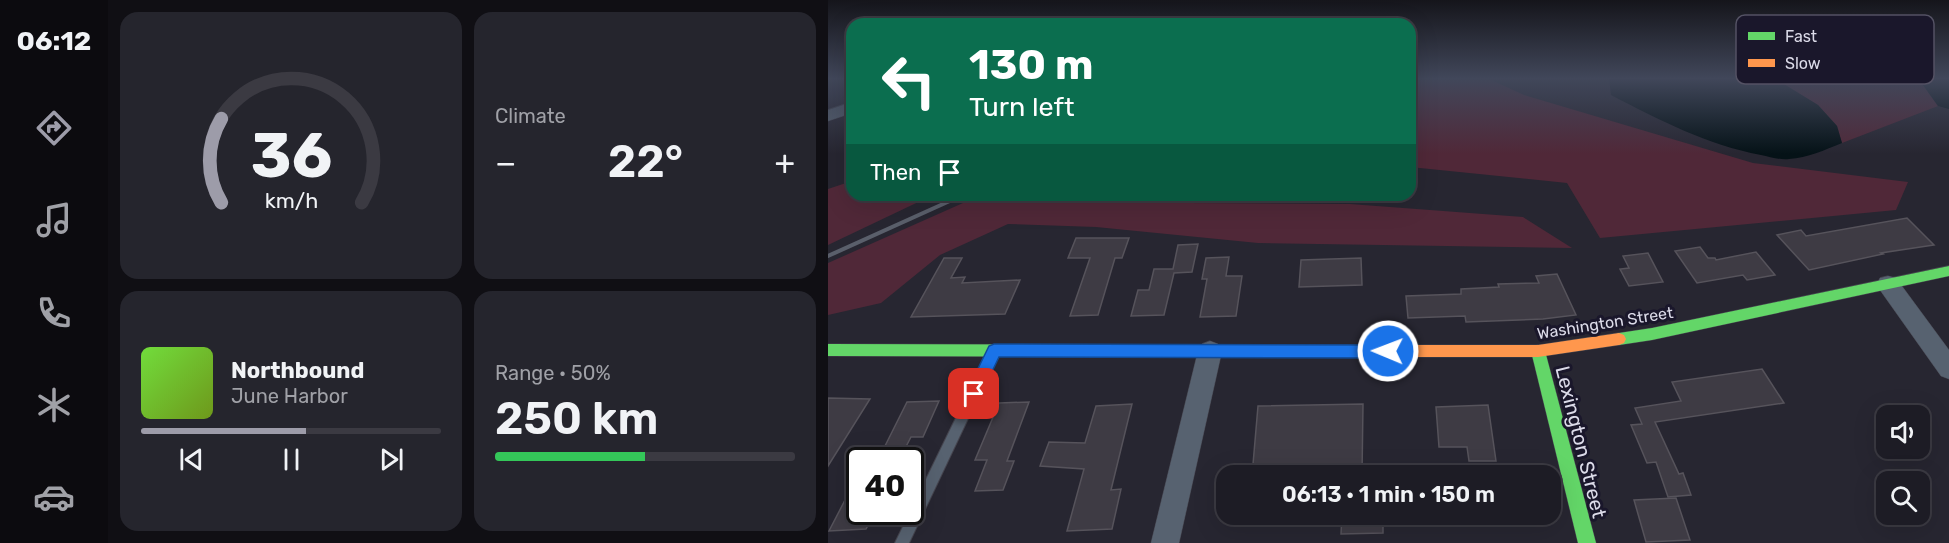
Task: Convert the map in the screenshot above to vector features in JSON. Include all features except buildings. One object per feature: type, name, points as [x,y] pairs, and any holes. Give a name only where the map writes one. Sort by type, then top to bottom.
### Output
[{"type":"street","points":[[828,116],[846,109]]},
{"type":"street","name":"Washington Street","points":[[828,350],[1538,351],[1652,334],[1949,271]]},
{"type":"street","points":[[1887,284],[1949,369]]},
{"type":"street","points":[[1165,543],[1210,351]]},
{"type":"street","name":"Lexington Street","points":[[1538,351],[1587,543]]},
{"type":"lane","points":[[902,543],[994,351]]},
{"type":"shaded area","points":[[1416,103],[1552,103],[1753,163],[1908,182],[1896,210],[1600,238],[1567,183],[1416,168]]},
{"type":"shaded area","points":[[1627,103],[1815,103],[1837,126],[1842,143],[1796,158],[1775,158],[1722,145]]},
{"type":"shaded area","points":[[1815,103],[1936,103],[1938,106],[1842,143],[1837,126]]},
{"type":"shaded area","points":[[1936,103],[1949,103],[1949,109]]},
{"type":"shaded area","points":[[846,183],[846,201],[920,201],[828,245],[828,189]]},
{"type":"shaded area","points":[[968,201],[1350,204],[1523,217],[1572,248],[1258,243],[1096,227],[1008,224],[940,255],[881,303],[828,315],[828,263]]},
{"type":"railway","points":[[828,256],[950,201]]},
{"type":"traffic: fast","points":[[1619,339],[1949,271]]},
{"type":"traffic: fast","points":[[828,350],[1200,351]]},
{"type":"traffic: fast","points":[[1538,351],[1587,543]]},
{"type":"traffic: slow","points":[[1200,351],[1538,351],[1619,339]]},
{"type":"route","points":[[974,394],[994,351],[1388,351]]}]
